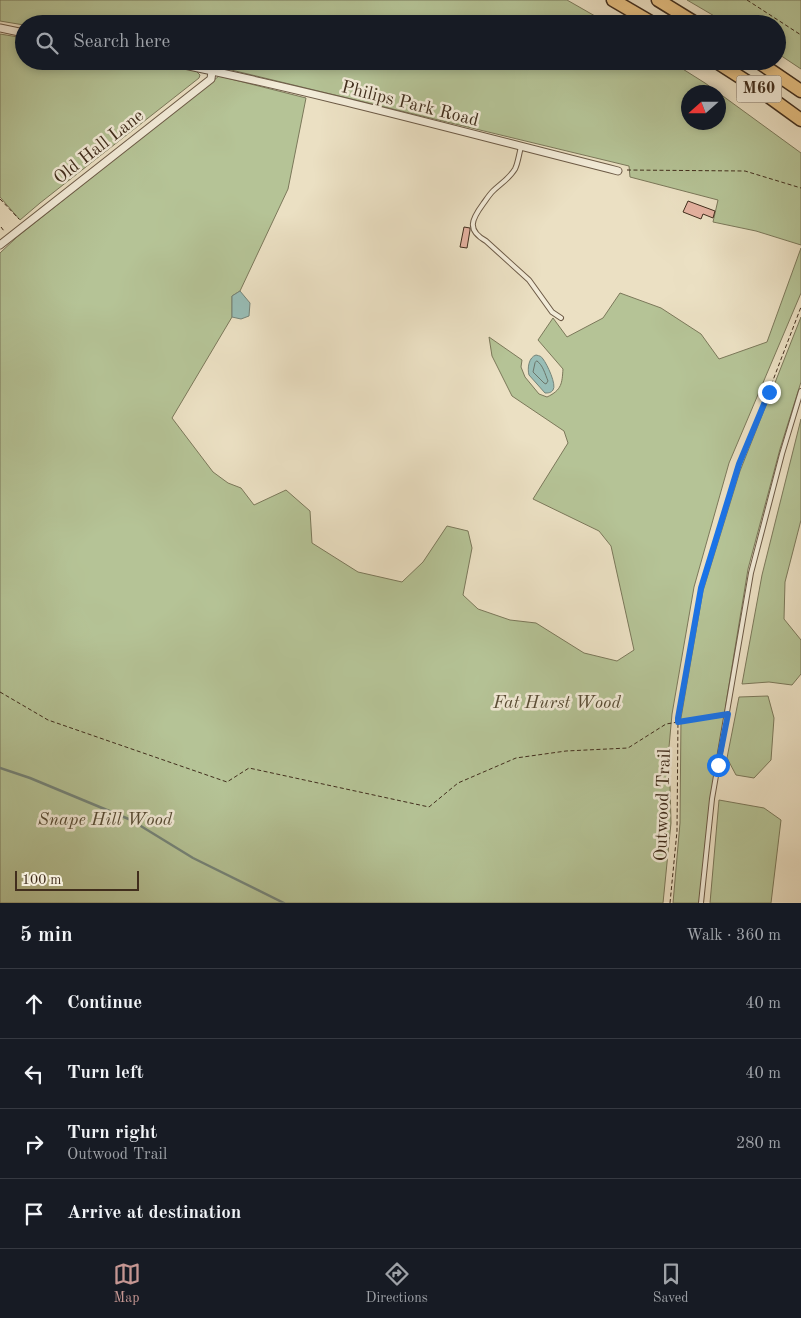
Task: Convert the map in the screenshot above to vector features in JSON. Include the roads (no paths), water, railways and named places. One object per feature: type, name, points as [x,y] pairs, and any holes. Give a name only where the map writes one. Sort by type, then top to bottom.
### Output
[{"type":"highway","points":[[613,0],[639,15]]},
{"type":"highway","points":[[658,0],[682,15]]},
{"type":"highway","name":"M60","points":[[729,70],[801,120]]},
{"type":"highway","name":"M60","points":[[770,70],[801,91]]},
{"type":"street","points":[[0,28],[15,31]]},
{"type":"street","name":"Philips Park Road","points":[[207,70],[618,171]]},
{"type":"street","name":"Old Hall Lane","points":[[0,246],[24,225],[211,79],[212,71]]},
{"type":"lane","points":[[521,147],[515,168],[508,179],[492,192],[476,214],[473,230],[479,238],[529,280],[552,312],[561,318]]},
{"type":"lane","points":[[701,903],[712,800],[752,573],[782,454],[801,392]]},
{"type":"water","points":[[240,291],[250,303],[249,316],[241,319],[232,317],[232,296]]},
{"type":"water","points":[[536,355],[542,358],[551,374],[554,387],[550,392],[545,393],[529,375],[529,363]]},
{"type":"waterway","points":[[0,768],[30,778],[131,820],[193,858],[284,903]]},
{"type":"park label","name":"Fat Hurst Wood","points":[[557,703]]},
{"type":"park label","name":"Snape Hill Wood","points":[[105,820]]}]
